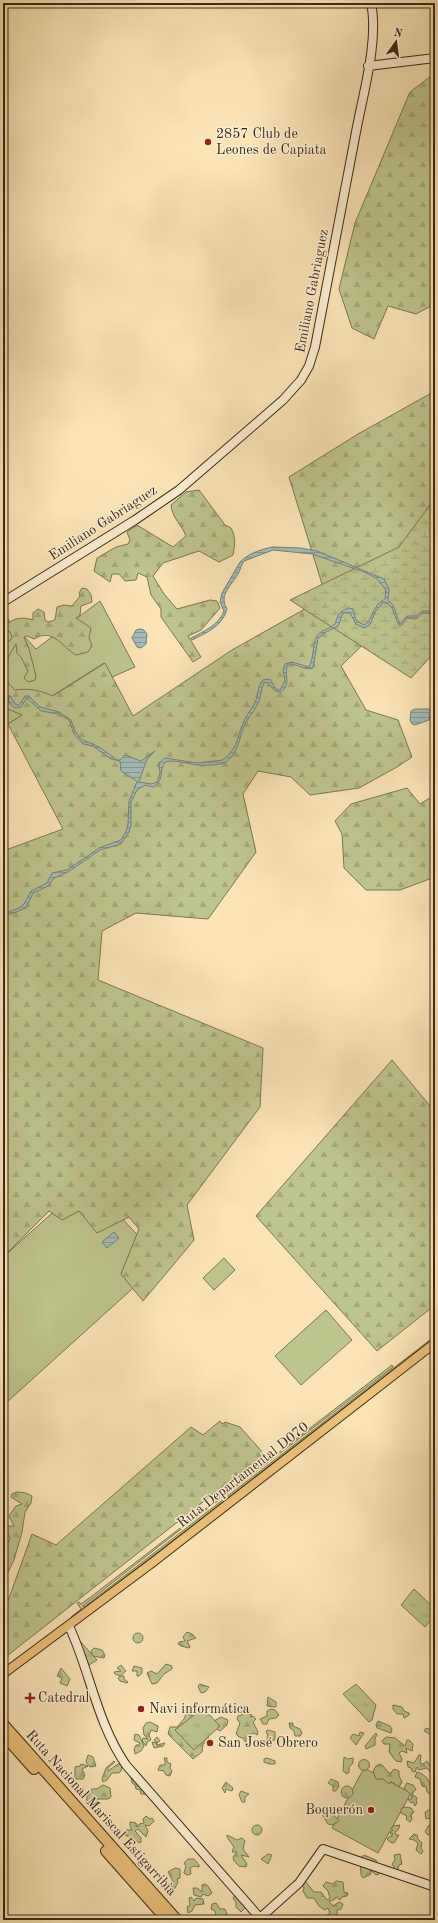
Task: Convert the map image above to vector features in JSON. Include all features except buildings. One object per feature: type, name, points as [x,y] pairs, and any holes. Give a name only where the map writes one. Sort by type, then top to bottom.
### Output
[{"type":"highway","name":"Ruta Nacional Mariscal Estigarribia","points":[[3,1724],[177,1920]]},
{"type":"highway","name":"Ruta Nacional Mariscal Estigarribia","points":[[3,1734],[167,1920]]},
{"type":"main road","name":"Emiliano Gabriaguez","points":[[3,602],[179,490],[283,400],[301,380],[309,366],[315,346],[368,66],[374,32],[374,17],[371,3]]},
{"type":"main road","points":[[368,66],[435,58]]},
{"type":"main road","name":"Ruta Departamental D070","points":[[3,1674],[67,1627],[435,1343]]},
{"type":"main road","points":[[67,1627],[118,1753],[126,1765],[260,1918],[299,1883],[323,1849],[435,1887]]},
{"type":"main road","name":"Ruta Departamental D070","points":[[3,1679],[64,1631],[67,1627]]},
{"type":"green space","points":[[435,73],[435,304],[416,314],[388,306],[374,339],[352,328],[339,289],[355,223],[410,92]]},
{"type":"green space","points":[[435,391],[435,621],[380,628],[341,666],[366,710],[398,720],[412,757],[359,788],[310,795],[291,777],[258,771],[243,794],[256,852],[208,919],[136,913],[102,931],[98,980],[263,1048],[260,1107],[187,1205],[194,1240],[143,1301],[121,1274],[139,1229],[129,1217],[97,1233],[79,1211],[62,1220],[49,1211],[3,1257],[3,851],[63,829],[8,724],[22,715],[3,707],[3,678],[15,690],[34,690],[53,696],[105,663],[133,716],[232,650],[326,597],[289,477],[358,434]]},
{"type":"green space","points":[[199,490],[225,525],[231,528],[235,541],[233,555],[219,562],[199,551],[163,563],[153,576],[164,594],[177,609],[210,600],[217,601],[220,608],[201,630],[188,636],[201,657],[193,662],[161,617],[161,609],[151,595],[147,577],[138,573],[136,580],[125,581],[119,574],[112,574],[110,582],[94,571],[97,558],[116,547],[128,544],[130,540],[127,532],[137,525],[173,547],[186,536],[173,514],[171,505],[186,492]]},
{"type":"green space","points":[[435,498],[435,652],[411,678],[290,600],[399,547]]},
{"type":"green space","points":[[82,588],[87,589],[91,595],[92,602],[81,606],[80,615],[76,618],[91,628],[89,638],[92,646],[88,652],[76,655],[57,640],[47,635],[34,639],[27,636],[24,637],[29,649],[36,676],[35,680],[28,682],[24,678],[28,671],[21,657],[17,653],[16,644],[7,659],[8,662],[3,664],[3,642],[10,641],[12,637],[10,632],[3,629],[3,622],[7,624],[20,618],[33,620],[33,613],[38,609],[44,612],[45,620],[48,622],[55,620],[57,607],[64,605],[72,606],[80,596],[79,593]]},
{"type":"green space","points":[[100,601],[135,667],[112,677],[104,663],[8,724],[3,715],[3,614],[36,649]]},
{"type":"green space","points":[[407,788],[420,804],[435,795],[435,877],[400,890],[366,890],[344,868],[342,834],[335,821],[351,804]]},
{"type":"green space","points":[[392,1060],[435,1112],[435,1305],[377,1351],[256,1216]]},
{"type":"green space","points":[[88,1181],[162,1262],[7,1402],[3,1397],[3,1257]]},
{"type":"green space","points":[[224,1258],[235,1270],[214,1290],[203,1278]]},
{"type":"green space","points":[[326,1310],[352,1340],[301,1385],[275,1356]]},
{"type":"green space","points":[[435,1336],[435,1339],[391,1373],[72,1618],[71,1617],[81,1609],[77,1603],[79,1602],[81,1604],[88,1599],[392,1365],[393,1367],[160,1545],[83,1606],[84,1607]]},
{"type":"green space","points":[[220,1421],[222,1424],[225,1422],[240,1427],[264,1454],[3,1659],[3,1615],[32,1534],[56,1545],[191,1427],[203,1435]]},
{"type":"green space","points":[[17,1492],[26,1493],[32,1496],[31,1503],[25,1512],[22,1532],[14,1560],[3,1582],[3,1546],[7,1544],[10,1538],[5,1529],[7,1526],[14,1526],[9,1516],[16,1506],[22,1504],[11,1497],[12,1494]]},
{"type":"green space","points":[[414,1589],[435,1609],[435,1615],[425,1627],[401,1605]]},
{"type":"green space","points":[[187,1632],[196,1638],[187,1641],[190,1647],[189,1648],[178,1644],[179,1642],[185,1641],[183,1637]]},
{"type":"green space","points":[[136,1633],[140,1633],[142,1634],[142,1642],[136,1643],[133,1640],[133,1636]]},
{"type":"green space","points":[[79,1640],[97,1660],[89,1665],[78,1641]]},
{"type":"green space","points":[[94,1648],[102,1650],[105,1655],[104,1658],[93,1656],[91,1651]]},
{"type":"green space","points":[[166,1664],[172,1666],[172,1669],[164,1674],[157,1683],[152,1684],[147,1673],[151,1671],[157,1674]]},
{"type":"green space","points":[[121,1665],[126,1671],[120,1676],[114,1672],[121,1671],[117,1668]]},
{"type":"green space","points":[[134,1666],[142,1668],[142,1673],[139,1676],[137,1676],[137,1671],[132,1671]]},
{"type":"green space","points":[[61,1668],[70,1679],[67,1686],[60,1683],[62,1678],[57,1676]]},
{"type":"green space","points":[[120,1676],[124,1676],[124,1679],[128,1682],[120,1681],[118,1678]]},
{"type":"green space","points":[[200,1684],[209,1687],[205,1692],[201,1693],[198,1686]]},
{"type":"green space","points":[[356,1684],[376,1705],[372,1720],[369,1722],[343,1694]]},
{"type":"green space","points":[[268,1697],[276,1702],[276,1707],[267,1706]]},
{"type":"green space","points":[[393,1705],[402,1707],[404,1711],[409,1713],[409,1715],[404,1718],[403,1714],[397,1714],[393,1709]]},
{"type":"green space","points":[[241,1706],[250,1710],[248,1714],[252,1715],[250,1717],[253,1716],[256,1719],[253,1722],[258,1732],[257,1735],[254,1733],[246,1736],[246,1743],[243,1738],[236,1734],[240,1723],[237,1719],[238,1716],[242,1715],[240,1710]]},
{"type":"green space","points":[[203,1708],[220,1726],[194,1750],[175,1730]]},
{"type":"green space","points":[[271,1709],[275,1710],[279,1715],[276,1718],[269,1719],[267,1724],[263,1724],[260,1719],[267,1716],[267,1711]]},
{"type":"green space","points":[[186,1714],[192,1715],[194,1718],[184,1738],[191,1747],[207,1737],[210,1739],[203,1744],[202,1752],[193,1759],[168,1734],[170,1727],[177,1727],[184,1719]]},
{"type":"green space","points":[[221,1717],[228,1720],[227,1725],[220,1731],[215,1728],[214,1721]]},
{"type":"green space","points":[[378,1721],[390,1726],[392,1729],[391,1733],[377,1728],[376,1724]]},
{"type":"green space","points":[[150,1722],[158,1726],[157,1732],[151,1730],[149,1735],[151,1740],[147,1742],[146,1746],[142,1741],[143,1738],[148,1739],[144,1735],[143,1728],[146,1723]]},
{"type":"green space","points":[[289,1723],[293,1723],[293,1726],[300,1729],[302,1733],[300,1736],[295,1736]]},
{"type":"green space","points":[[426,1728],[432,1730],[433,1735],[435,1735],[435,1746],[432,1742],[433,1736],[424,1731]]},
{"type":"green space","points":[[268,1730],[275,1732],[275,1740],[270,1741],[269,1743],[266,1741],[268,1736],[266,1731]]},
{"type":"green space","points":[[360,1732],[364,1733],[356,1745],[350,1738],[353,1734],[359,1736]]},
{"type":"green space","points":[[376,1733],[375,1745],[366,1749],[365,1746]]},
{"type":"green space","points":[[135,1734],[139,1735],[144,1746],[141,1751],[135,1754],[134,1749],[136,1745],[139,1745],[140,1743],[134,1740]]},
{"type":"green space","points":[[157,1737],[160,1741],[157,1742],[154,1740]]},
{"type":"green space","points":[[386,1737],[395,1738],[405,1746],[407,1740],[409,1740],[413,1744],[412,1751],[406,1748],[407,1753],[402,1751],[399,1753],[402,1759],[401,1762],[396,1761],[389,1752],[390,1744],[384,1744],[382,1741]]},
{"type":"green space","points":[[152,1742],[156,1743],[157,1745],[165,1743],[163,1746],[154,1748]]},
{"type":"green space","points":[[88,1755],[93,1757],[96,1766],[90,1767],[86,1762]]},
{"type":"green space","points":[[419,1755],[421,1755],[420,1763],[423,1764],[427,1761],[432,1769],[431,1765],[433,1763],[431,1760],[435,1758],[435,1778],[432,1777],[429,1770],[426,1768],[419,1770],[417,1767],[415,1772],[408,1767],[407,1761],[414,1763]]},
{"type":"green space","points":[[344,1757],[348,1759],[353,1758],[353,1763],[349,1767],[349,1772],[347,1774],[343,1771]]},
{"type":"green space","points":[[164,1758],[167,1758],[167,1762],[171,1764],[170,1768],[172,1771],[170,1776],[166,1775],[164,1771],[158,1770],[160,1765],[165,1765]]},
{"type":"green space","points":[[267,1758],[275,1761],[275,1764],[264,1762],[264,1759]]},
{"type":"green space","points":[[364,1759],[368,1761],[370,1765],[368,1769],[364,1771],[360,1769],[358,1765],[360,1761]]},
{"type":"green space","points":[[114,1761],[115,1762],[108,1768],[108,1771],[118,1764],[122,1765],[121,1771],[119,1773],[112,1773],[107,1780],[103,1782],[102,1779],[106,1768]]},
{"type":"green space","points":[[81,1764],[88,1766],[82,1769],[85,1775],[83,1779],[75,1779],[75,1767],[80,1766]]},
{"type":"green space","points":[[380,1764],[389,1773],[391,1773],[394,1769],[399,1771],[399,1776],[402,1782],[399,1787],[391,1781],[389,1784],[383,1779],[376,1779],[373,1771],[376,1766]]},
{"type":"green space","name":"Boquerón","points":[[364,1768],[411,1793],[378,1853],[332,1828]]},
{"type":"green space","points":[[417,1772],[426,1777],[429,1781],[432,1791],[430,1794],[427,1792],[426,1787],[422,1786],[420,1779],[415,1777]]},
{"type":"green space","points":[[131,1777],[133,1777],[135,1782],[139,1783],[140,1788],[144,1788],[147,1794],[141,1794],[140,1790],[136,1789],[135,1785],[132,1783]]},
{"type":"green space","points":[[331,1779],[338,1782],[339,1786],[336,1791],[333,1791],[333,1786],[328,1783]]},
{"type":"green space","points":[[226,1782],[233,1788],[232,1791],[226,1789],[225,1793],[222,1788]]},
{"type":"green space","points":[[407,1783],[413,1785],[416,1789],[412,1794],[417,1798],[417,1803],[415,1806],[413,1802],[411,1803],[408,1799],[412,1799],[411,1795],[404,1788]]},
{"type":"green space","points":[[103,1785],[110,1788],[111,1797],[108,1799],[98,1799],[93,1807],[88,1806],[87,1799],[90,1791]]},
{"type":"green space","points":[[345,1786],[349,1786],[353,1792],[349,1798],[345,1798],[341,1794],[341,1790]]},
{"type":"green space","points":[[241,1791],[249,1794],[245,1797],[245,1802],[242,1802],[239,1795]]},
{"type":"green space","points":[[404,1807],[411,1808],[414,1812],[411,1815],[412,1819],[410,1822],[406,1819],[407,1816],[401,1813],[401,1809]]},
{"type":"green space","points":[[431,1809],[434,1813],[434,1817],[426,1819],[425,1812]]},
{"type":"green space","points":[[324,1810],[331,1812],[339,1821],[333,1825],[328,1824],[323,1816]]},
{"type":"green space","points":[[146,1816],[150,1819],[152,1818],[154,1821],[149,1826],[145,1825],[148,1831],[146,1837],[138,1829],[135,1831],[141,1838],[140,1843],[125,1835],[126,1830],[132,1830],[130,1822],[136,1823],[137,1827],[139,1824],[144,1823],[143,1819]]},
{"type":"green space","points":[[255,1825],[259,1825],[262,1830],[259,1835],[255,1835],[252,1832],[252,1828]]},
{"type":"green space","points":[[400,1825],[398,1830],[395,1832],[396,1835],[399,1835],[394,1843],[390,1842],[387,1839],[393,1834],[390,1833],[393,1830],[391,1829],[393,1826]]},
{"type":"green space","points":[[431,1825],[435,1830],[435,1834],[428,1835],[425,1832],[428,1826]]},
{"type":"green space","points":[[414,1834],[417,1835],[418,1839],[422,1843],[421,1848],[423,1851],[421,1854],[416,1850],[418,1843],[409,1839]]},
{"type":"green space","points":[[227,1835],[237,1840],[242,1838],[245,1841],[243,1849],[249,1857],[241,1855],[247,1864],[246,1867],[239,1866],[234,1861],[233,1857],[237,1852],[232,1852],[234,1847]]},
{"type":"green space","points":[[268,1854],[272,1855],[268,1864],[261,1859]]},
{"type":"green space","points":[[400,1854],[402,1864],[399,1865],[397,1872],[394,1870],[392,1864],[395,1860],[394,1855]]},
{"type":"green space","points":[[364,1855],[376,1860],[380,1871],[379,1874],[376,1875],[370,1870],[371,1874],[363,1878],[361,1875],[360,1858]]},
{"type":"green space","points":[[188,1859],[194,1859],[199,1867],[194,1866],[190,1868],[191,1874],[187,1875],[184,1873],[186,1866],[184,1863]]},
{"type":"green space","points":[[175,1868],[180,1869],[180,1878],[177,1879],[178,1882],[174,1890],[171,1888],[173,1881],[168,1872]]},
{"type":"green space","points":[[305,1881],[314,1892],[321,1892],[327,1900],[330,1898],[328,1891],[323,1886],[326,1882],[333,1884],[336,1881],[343,1882],[344,1892],[348,1893],[347,1896],[342,1897],[340,1900],[336,1897],[334,1900],[329,1901],[333,1906],[339,1902],[343,1904],[341,1909],[337,1910],[337,1914],[332,1917],[327,1915],[330,1913],[328,1908],[325,1910],[319,1906],[314,1898],[307,1898],[303,1891],[304,1888],[302,1885]]},
{"type":"green space","points":[[205,1884],[212,1893],[208,1896],[203,1894],[201,1897],[194,1895],[193,1888],[197,1888],[202,1892],[202,1885]]},
{"type":"green space","points":[[235,1895],[247,1909],[245,1908],[241,1912],[236,1907],[236,1902],[233,1898]]},
{"type":"green space","points":[[191,1897],[194,1901],[196,1898],[203,1899],[204,1904],[195,1905],[192,1911],[188,1913],[187,1907],[190,1905],[189,1898]]},
{"type":"green space","points":[[216,1903],[220,1909],[225,1909],[229,1920],[224,1920],[216,1916],[215,1911],[211,1909],[212,1904]]},
{"type":"water","points":[[272,547],[300,548],[317,551],[384,579],[389,589],[388,600],[393,605],[400,624],[407,616],[417,616],[422,611],[435,611],[435,614],[423,613],[416,619],[407,618],[402,625],[399,626],[391,606],[384,602],[375,612],[370,625],[364,628],[356,624],[350,613],[343,613],[338,626],[324,633],[318,638],[313,668],[310,669],[288,664],[286,671],[286,686],[281,692],[275,691],[267,682],[264,683],[258,704],[246,722],[234,754],[226,762],[211,765],[196,765],[172,761],[166,762],[162,767],[161,777],[157,784],[153,787],[145,785],[137,790],[131,802],[131,825],[129,832],[121,844],[100,850],[68,872],[54,878],[48,886],[33,893],[26,908],[3,917],[3,914],[19,908],[24,904],[31,891],[47,883],[52,873],[67,870],[99,848],[121,840],[126,832],[128,824],[129,801],[138,782],[121,771],[120,761],[111,759],[93,746],[83,744],[74,734],[69,720],[59,714],[41,711],[27,698],[21,707],[15,708],[9,703],[8,696],[3,697],[3,694],[10,696],[16,705],[19,705],[25,696],[29,696],[40,707],[59,712],[71,720],[75,731],[81,739],[101,748],[117,760],[120,760],[125,755],[141,761],[155,751],[147,759],[139,782],[151,784],[157,782],[160,773],[159,763],[165,758],[197,763],[223,760],[235,746],[242,725],[256,700],[259,687],[263,680],[270,679],[276,689],[280,690],[285,681],[283,670],[285,664],[292,662],[309,667],[317,636],[335,624],[341,612],[349,608],[353,609],[356,620],[364,625],[367,623],[378,605],[385,599],[386,590],[376,578],[364,572],[312,554],[273,550],[244,561],[225,594],[224,599],[227,609],[222,620],[203,635],[192,640],[191,638],[210,628],[222,616],[224,611],[220,602],[222,593],[240,562],[251,554]]},
{"type":"water","points":[[136,630],[144,630],[147,634],[146,644],[141,648],[137,647],[132,638]]},
{"type":"water","points":[[415,709],[429,709],[431,712],[429,720],[415,725],[412,724],[410,720],[411,711]]},
{"type":"water","points":[[114,1232],[119,1238],[107,1248],[102,1242]]},
{"type":"place","name":"2857 Club de Leones de Capiata","points":[[208,142]]},
{"type":"place","name":"Catedral","points":[[30,1698]]},
{"type":"place","name":"Navi informática","points":[[141,1709]]},
{"type":"place","name":"San José Obrero","points":[[210,1743]]},
{"type":"place","name":"Boquerón","points":[[371,1810]]}]
